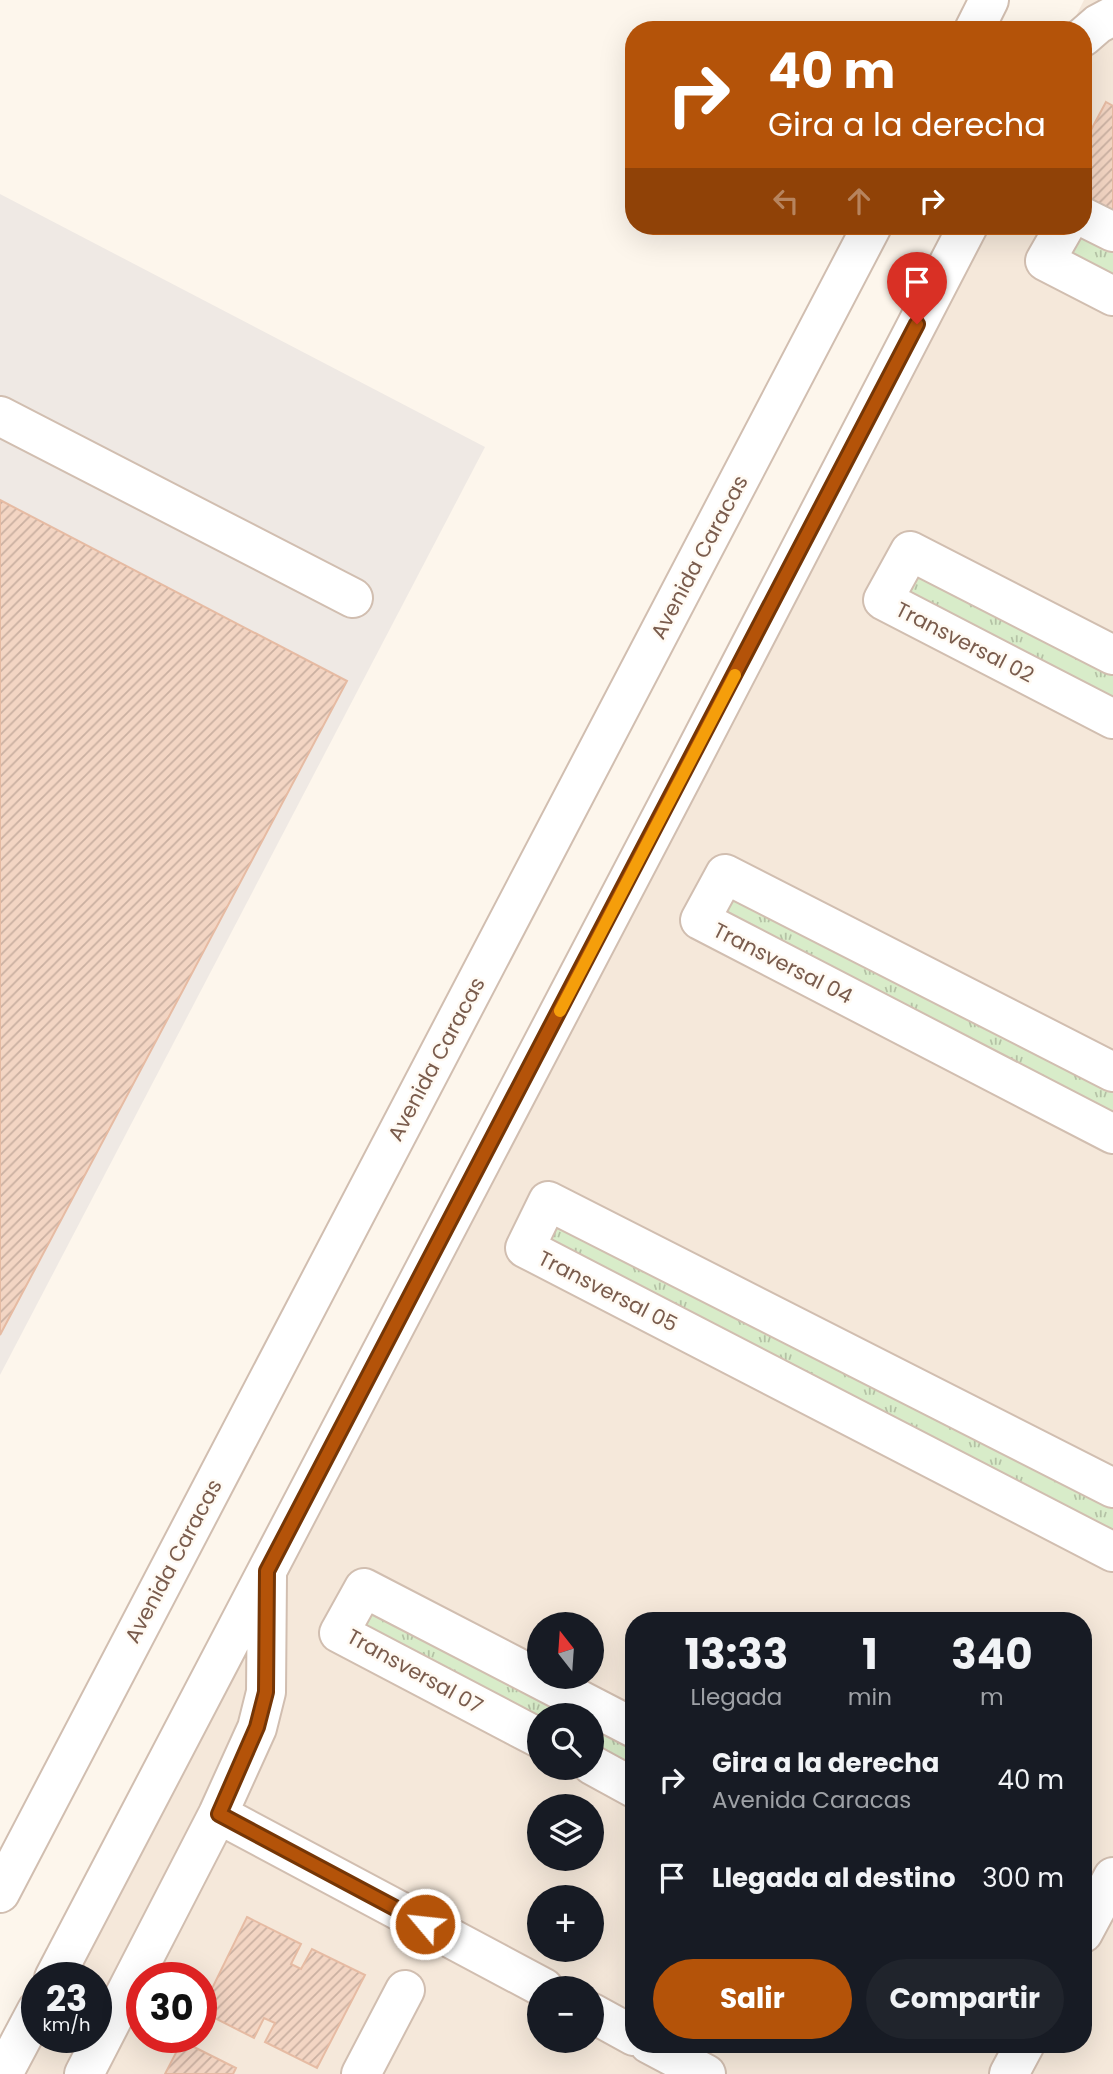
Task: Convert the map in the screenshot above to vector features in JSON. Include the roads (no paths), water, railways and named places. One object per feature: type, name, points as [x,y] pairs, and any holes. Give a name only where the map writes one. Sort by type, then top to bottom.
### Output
[{"type":"street","points":[[1074,21],[1084,0]]},
{"type":"street","points":[[1092,29],[1113,16]]},
{"type":"street","points":[[1092,222],[1113,232]]},
{"type":"street","name":"Avenida Caracas","points":[[0,1893],[867,235]]},
{"type":"street","points":[[62,1962],[963,235]]},
{"type":"street","points":[[1060,235],[1045,261],[1113,296]]},
{"type":"street","points":[[0,416],[353,598]]},
{"type":"street","name":"Transversal 02","points":[[1113,655],[910,551],[883,600],[1113,719]]},
{"type":"street","name":"Transversal 04","points":[[1113,1072],[725,874],[700,920],[1113,1135]]},
{"type":"street","name":"Transversal 05","points":[[1113,1488],[548,1201],[526,1248],[1113,1552]]},
{"type":"street","points":[[84,2074],[219,1814],[257,1727],[266,1692],[267,1571]]},
{"type":"street","name":"Transversal 07","points":[[527,1732],[339,1633],[363,1588],[586,1703]]},
{"type":"street","name":"Transversal 07","points":[[604,1713],[625,1723]]},
{"type":"street","points":[[604,1771],[625,1782]]},
{"type":"street","points":[[219,1814],[527,1979]]},
{"type":"street","points":[[1092,1916],[1113,1877]]},
{"type":"street","points":[[361,2074],[405,1990]]},
{"type":"street","points":[[604,2020],[625,2031]]},
{"type":"street","points":[[3,2074],[21,2040]]},
{"type":"street","points":[[666,2053],[706,2074]]},
{"type":"street","points":[[1009,2074],[1020,2053]]}]
